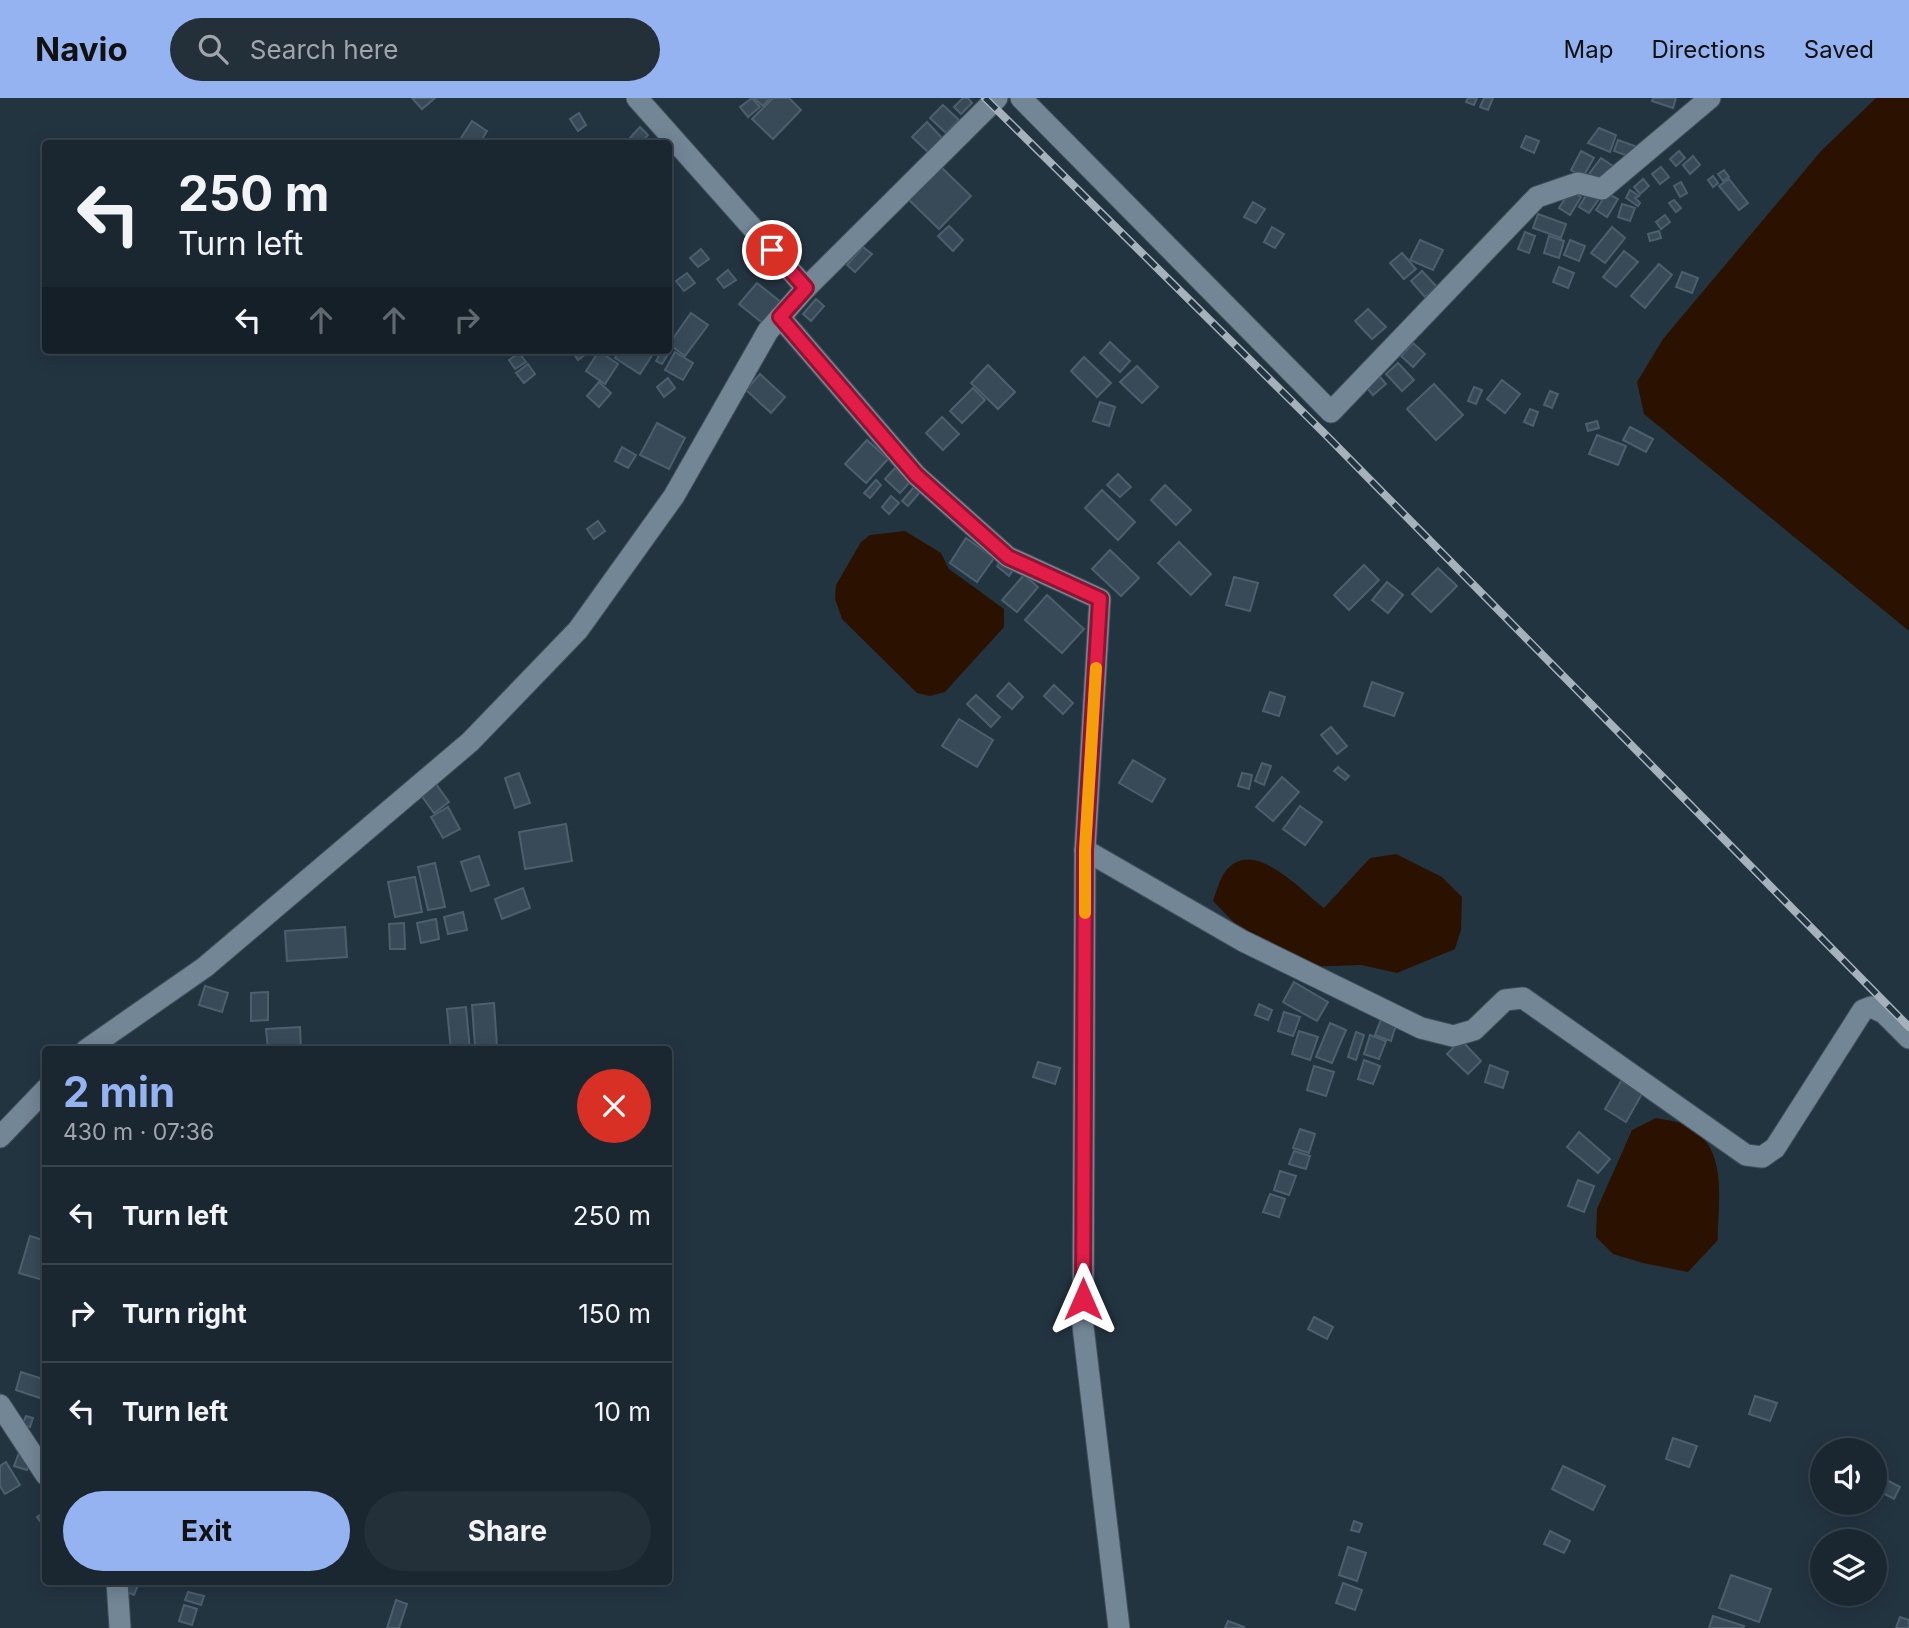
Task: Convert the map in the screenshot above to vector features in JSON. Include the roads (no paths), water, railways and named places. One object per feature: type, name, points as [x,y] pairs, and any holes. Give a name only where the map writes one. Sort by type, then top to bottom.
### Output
[{"type":"street","points":[[637,98],[806,288]]},
{"type":"street","points":[[92,1046],[205,967],[470,742],[578,630],[674,496],[768,331],[806,288],[997,98]]},
{"type":"street","points":[[1021,98],[1331,411],[1537,197],[1578,183],[1602,189],[1710,98]]},
{"type":"street","points":[[780,317],[916,475],[1008,557],[1100,599],[1085,850],[1083,1326],[1119,1628]]},
{"type":"street","points":[[1085,850],[1243,941],[1421,1028],[1453,1036],[1474,1030],[1504,1000],[1523,998],[1746,1155],[1762,1157],[1775,1148],[1863,1010],[1871,1007],[1884,1013],[1909,1038]]},
{"type":"street","points":[[0,1137],[42,1093]]},
{"type":"street","points":[[0,1405],[42,1469]]},
{"type":"street","points":[[117,1585],[120,1628]]},
{"type":"railway","points":[[985,98],[1322,431],[1909,1027]]}]
